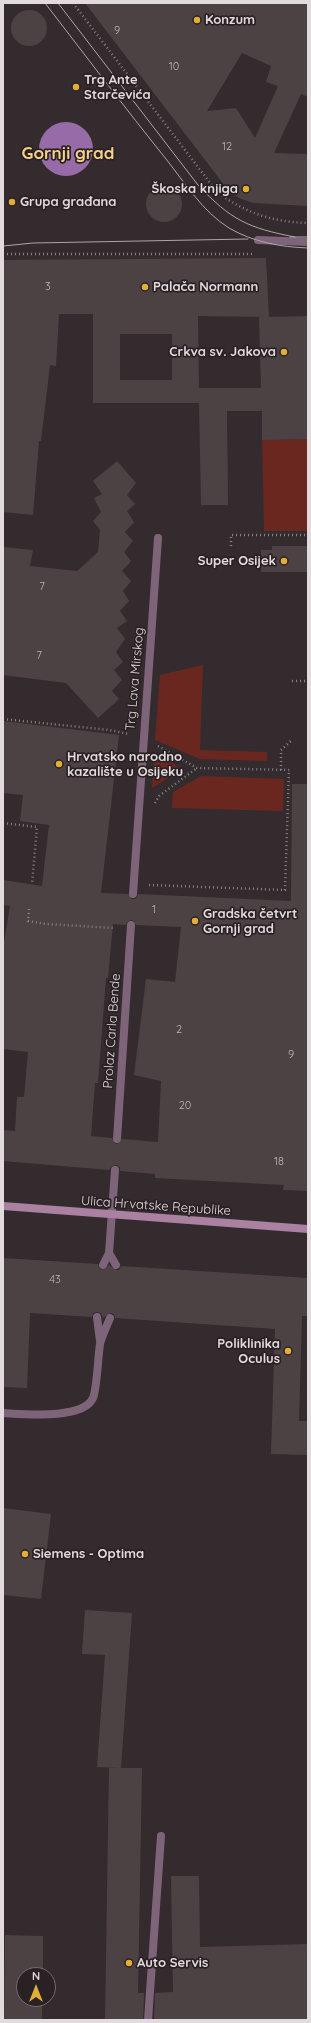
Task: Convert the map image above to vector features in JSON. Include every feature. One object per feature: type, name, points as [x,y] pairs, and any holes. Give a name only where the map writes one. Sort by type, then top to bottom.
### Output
[{"type":"street","points":[[258,240],[308,242]]},
{"type":"street","name":"Trg Lava Mirskog","points":[[133,894],[142,738],[158,538]]},
{"type":"street","name":"Prolaz Carla Bende","points":[[117,1139],[131,925]]},
{"type":"street","points":[[103,1265],[108,1253],[115,1170]]},
{"type":"street","name":"Ulica Hrvatske Republike","points":[[3,1206],[308,1229]]},
{"type":"street","points":[[108,1253],[116,1265]]},
{"type":"street","points":[[3,1413],[43,1415],[68,1412],[86,1407],[93,1398],[100,1342],[97,1317]]},
{"type":"street","points":[[100,1342],[110,1318]]},
{"type":"street","points":[[148,2020],[161,1836]]},
{"type":"path","points":[[73,3],[217,192],[232,204],[248,212],[269,218],[308,223]]},
{"type":"path","points":[[3,254],[257,254]]},
{"type":"path","points":[[231,546],[231,535],[308,535]]},
{"type":"path","points":[[292,681],[308,681]]},
{"type":"path","points":[[3,719],[109,730],[142,738],[197,768],[290,770],[285,890],[145,885]]},
{"type":"path","points":[[280,770],[281,750],[292,741]]},
{"type":"path","points":[[154,805],[159,796],[197,768]]},
{"type":"path","points":[[3,823],[37,827],[32,884]]},
{"type":"path","points":[[29,909],[28,921],[46,924],[120,928]]},
{"type":"shaded area","points":[[61,122],[71,122],[81,126],[89,134],[93,144],[93,154],[89,164],[81,172],[71,176],[61,176],[51,172],[43,164],[39,154],[39,144],[43,134],[51,126]]},
{"type":"shaded area","points":[[308,439],[308,531],[264,531],[262,440]]},
{"type":"shaded area","points":[[203,665],[200,750],[267,752],[267,761],[200,759],[155,740],[160,675]]},
{"type":"shaded area","points":[[154,752],[182,769],[152,788]]},
{"type":"shaded area","points":[[201,776],[284,779],[283,811],[172,808],[173,792]]},
{"type":"building","points":[[85,3],[308,3],[308,97],[301,94],[274,153],[308,154],[308,206],[253,203],[239,198],[228,190]],"holes":[[[242,53],[271,66],[266,82],[278,86],[255,138],[236,108],[207,111]]]},
{"type":"building","points":[[33,10],[42,15],[46,21],[46,35],[42,41],[33,46],[25,46],[16,41],[12,35],[11,24],[16,15],[22,11]]},
{"type":"building","points":[[168,186],[177,191],[181,197],[181,211],[177,217],[168,222],[160,222],[151,217],[147,211],[146,200],[151,191],[157,187]]},
{"type":"building","points":[[266,258],[269,317],[308,316],[308,439],[262,440],[262,411],[227,411],[228,505],[201,505],[199,403],[93,403],[93,314],[59,314],[56,366],[50,365],[41,441],[39,441],[33,515],[3,512],[3,260]],"holes":[[[198,316],[267,317],[259,317],[261,388],[199,388]],[[120,334],[172,334],[172,380],[120,380]]]},
{"type":"building","points":[[117,461],[136,483],[127,495],[135,504],[127,511],[134,522],[125,532],[133,541],[124,552],[131,561],[122,571],[131,581],[123,591],[129,601],[120,611],[127,621],[117,628],[125,639],[116,652],[123,662],[114,670],[122,680],[112,691],[119,699],[98,718],[66,683],[3,675],[3,547],[33,550],[30,566],[77,571],[98,552],[100,530],[93,521],[101,512],[94,498],[102,494],[93,481]]},
{"type":"building","name":"Super Osijek","points":[[272,546],[308,546],[308,572],[261,572],[261,550],[272,550]]},
{"type":"building","points":[[3,721],[119,735],[101,893],[128,894],[132,899],[136,899],[138,894],[291,901],[292,784],[308,784],[308,1191],[283,1190],[284,1185],[155,1178],[155,1174],[120,1171],[120,1167],[116,1165],[111,1167],[109,1170],[3,1161],[3,1130],[15,1131],[17,1097],[24,1097],[28,1052],[3,1049],[3,948],[10,906],[3,905],[3,880],[42,886],[49,825],[20,821],[23,795],[3,793]],"holes":[[[131,920],[134,921],[136,925],[181,927],[175,982],[146,979],[134,1075],[161,1081],[158,1142],[122,1139],[117,1144],[114,1143],[112,1138],[91,1136],[95,1083],[98,1083],[106,978],[108,978],[113,924],[126,925],[127,922]]]},
{"type":"building","points":[[3,1258],[98,1264],[99,1268],[103,1270],[109,1265],[116,1270],[119,1270],[121,1266],[308,1278],[308,1316],[302,1316],[299,1421],[308,1421],[308,1455],[271,1454],[275,1329],[115,1318],[114,1314],[110,1313],[103,1318],[101,1313],[97,1312],[93,1313],[92,1317],[30,1313],[27,1388],[3,1387]]},
{"type":"building","name":"Siemens - Optima","points":[[3,1508],[51,1514],[41,1599],[3,1595]]},
{"type":"building","points":[[85,1610],[132,1613],[121,1768],[97,1767],[105,1655],[82,1654]]},
{"type":"building","points":[[109,1768],[142,1768],[138,1993],[144,1993],[143,2020],[105,2020]]},
{"type":"building","points":[[171,1876],[199,1876],[200,1947],[308,1944],[308,2020],[154,2020],[155,1993],[173,1992]]},
{"type":"building","points":[[5,1935],[43,1936],[43,1967],[16,1967],[16,2007],[42,2007],[42,2020],[4,2020]]},
{"type":"tram line","points":[[45,3],[187,187],[211,214],[229,228],[248,237],[277,245],[308,248]]},
{"type":"tram line","points":[[58,3],[198,185],[220,207],[241,221],[252,226],[295,237]]},
{"type":"tram line","points":[[290,237],[308,237]]},
{"type":"tram line","points":[[3,246],[33,243],[248,239]]},
{"type":"place","name":"Konzum","points":[[197,20]]},
{"type":"place","name":"Trg Ante Starčevića","points":[[76,87]]},
{"type":"place","name":"Škoska knjiga","points":[[246,189]]},
{"type":"place","name":"Grupa građana","points":[[12,202]]},
{"type":"place","name":"Palača Normann","points":[[145,287]]},
{"type":"place","name":"Crkva sv. Jakova","points":[[284,352]]},
{"type":"place","name":"Super Osijek","points":[[284,561]]},
{"type":"place","name":"Hrvatsko narodno kazalište u Osijeku","points":[[59,764]]},
{"type":"place","name":"Gradska četvrt Gornji grad","points":[[195,921]]},
{"type":"place","name":"Poliklinika Oculus","points":[[288,1351]]},
{"type":"place","name":"Siemens - Optima","points":[[25,1554]]},
{"type":"place","name":"Auto Servis","points":[[129,1963]]},
{"type":"district","name":"Gornji grad","points":[[68,154]]}]
